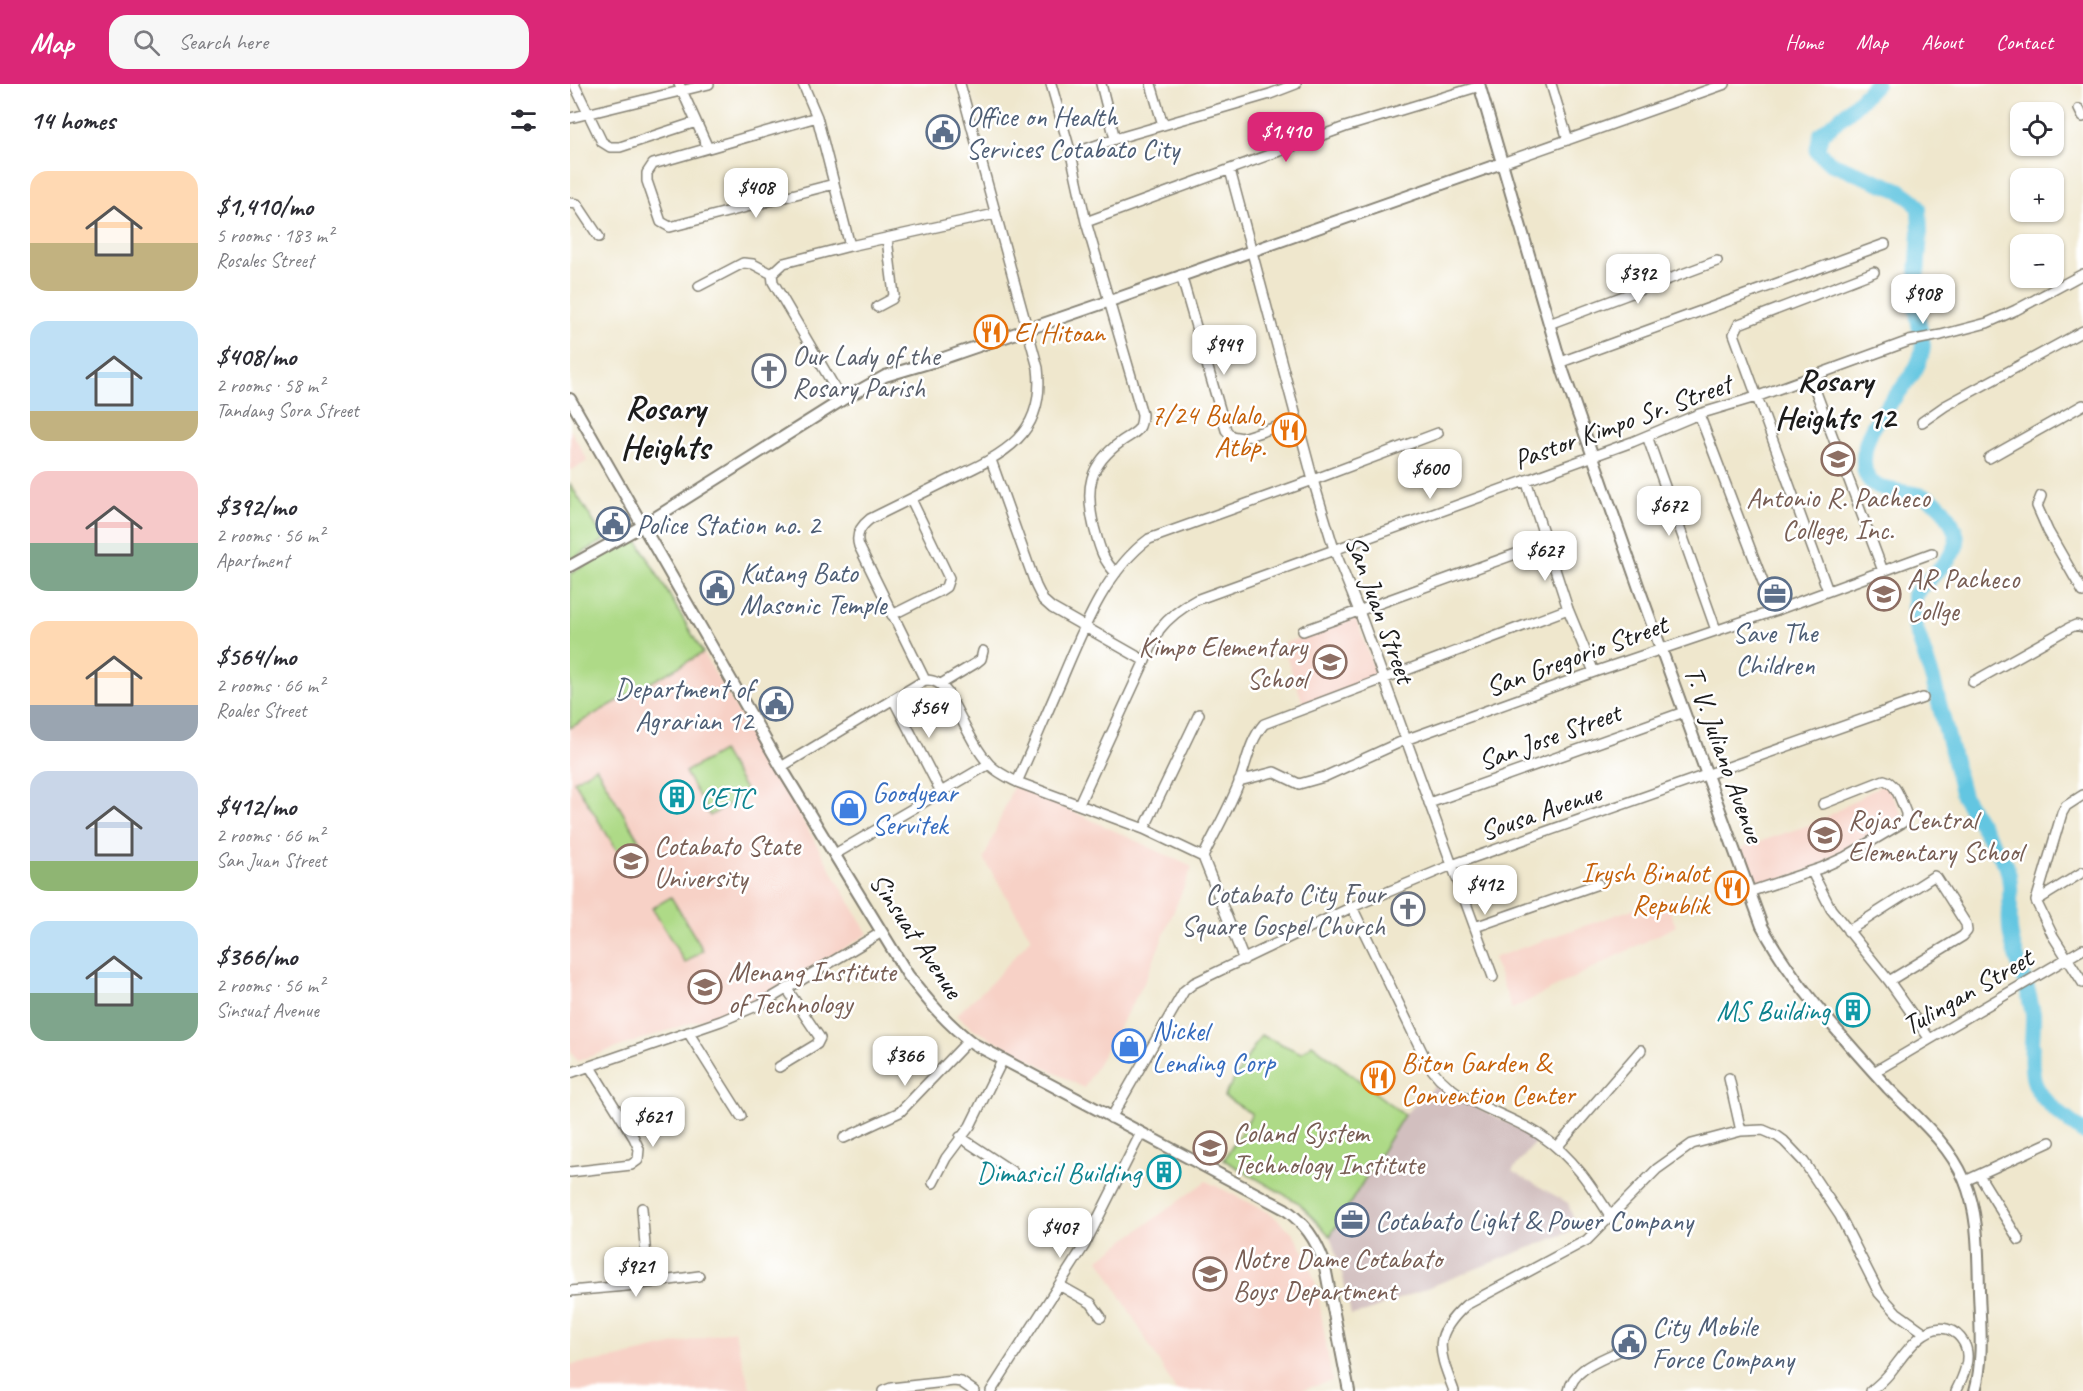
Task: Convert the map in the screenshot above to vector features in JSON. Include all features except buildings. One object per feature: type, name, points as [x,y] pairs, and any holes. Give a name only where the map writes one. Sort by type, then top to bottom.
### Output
[{"type":"main road","name":"T. V. Juliano Avenue","points":[[1480,85],[1560,362],[1762,926],[1778,953],[1827,1018],[1947,1150],[1959,1167],[1965,1181],[1976,1218],[1978,1239],[1981,1353],[1975,1391]]},
{"type":"main road","points":[[570,566],[642,526],[842,400],[885,376],[1026,330],[1502,163]]},
{"type":"main road","name":"Sinsuat Avenue","points":[[570,399],[781,767],[908,975],[932,1006],[969,1040],[1111,1118],[1285,1209],[1300,1220],[1317,1243],[1324,1262],[1349,1391]]},
{"type":"street","points":[[574,84],[602,142],[610,147],[620,147],[696,122]]},
{"type":"street","points":[[570,118],[680,88],[709,84]]},
{"type":"street","points":[[803,84],[817,117],[850,246]]},
{"type":"street","points":[[960,84],[1038,368],[1040,383],[1038,398],[1032,419],[1025,432],[1013,445],[991,460],[870,519],[861,525],[857,541],[892,615],[989,764],[1001,774],[1017,782],[1144,830],[1203,857],[1244,960]]},
{"type":"street","points":[[1051,84],[1071,154],[1086,222],[1142,414],[1141,426],[1135,433],[1112,448],[1097,465],[1089,486],[1090,511],[1101,551],[1116,573]]},
{"type":"street","points":[[1101,84],[1115,139]]},
{"type":"street","points":[[1151,84],[1162,125]]},
{"type":"street","points":[[1071,154],[1270,94],[1296,84]]},
{"type":"street","points":[[1551,84],[1568,140]]},
{"type":"street","points":[[1502,163],[1725,84]]},
{"type":"street","points":[[1086,222],[1345,128],[1480,85]]},
{"type":"street","points":[[680,88],[708,148]]},
{"type":"street","points":[[817,117],[653,164],[647,173],[647,181],[661,222],[670,227],[834,184]]},
{"type":"street","name":"San Juan Street","points":[[1230,170],[1313,480],[1334,549],[1359,611],[1492,977]]},
{"type":"street","points":[[570,202],[577,204],[599,237]]},
{"type":"street","points":[[772,274],[784,263],[994,214]]},
{"type":"street","points":[[877,307],[894,295],[887,239]]},
{"type":"street","points":[[1560,362],[1885,244]]},
{"type":"street","points":[[1549,324],[1717,261]]},
{"type":"street","points":[[699,286],[743,263],[753,264],[772,274]]},
{"type":"street","points":[[1828,591],[1735,339],[1736,329],[1739,324],[1874,272]]},
{"type":"street","points":[[772,274],[779,294],[842,400]]},
{"type":"street","name":"Pastor Kimpo Sr. Street","points":[[1079,804],[1159,630],[1168,618],[1196,600],[1593,456],[1700,414],[1756,397],[1909,341],[1987,323],[2083,274]]},
{"type":"street","points":[[1181,275],[1226,430],[1231,436],[1242,438],[1298,420]]},
{"type":"street","points":[[1922,422],[1945,406],[2083,331]]},
{"type":"street","points":[[1810,376],[1883,572]]},
{"type":"street","points":[[1989,458],[2083,405]]},
{"type":"street","points":[[1700,414],[1774,611]]},
{"type":"street","points":[[1017,782],[1084,626],[1127,557],[1149,539],[1438,433]]},
{"type":"street","points":[[1647,436],[1716,630]]},
{"type":"street","points":[[991,460],[1040,593],[1052,608],[1145,660]]},
{"type":"street","points":[[1526,480],[1568,609],[1594,672]]},
{"type":"street","points":[[2041,496],[2037,506],[2048,531],[2083,592]]},
{"type":"street","points":[[892,615],[940,591],[949,583],[950,578],[911,499]]},
{"type":"street","points":[[1303,632],[1546,543]]},
{"type":"street","name":"San Gregorio Street","points":[[1239,781],[1274,772],[1295,783],[1304,783],[1324,777],[1405,740],[1594,672],[1774,611],[1932,553]]},
{"type":"street","points":[[1203,857],[1239,781],[1252,743],[1264,724],[1568,609]]},
{"type":"street","points":[[1973,682],[2069,628],[2076,625],[2083,627]]},
{"type":"street","points":[[781,767],[893,699],[976,663],[983,651]]},
{"type":"street","name":"Sousa Avenue","points":[[1111,1118],[1184,991],[1194,983],[1353,907],[1452,865],[1923,698]]},
{"type":"street","points":[[893,699],[941,792]]},
{"type":"street","name":"San Jose Street","points":[[1429,803],[1684,712]]},
{"type":"street","points":[[1144,830],[1199,714]]},
{"type":"street","points":[[835,854],[989,764]]},
{"type":"street","points":[[1749,892],[1812,872],[1845,857],[1902,823],[1906,818],[1906,813],[1894,787],[1884,780],[1823,804]]},
{"type":"street","points":[[2083,795],[2066,806],[2062,813],[2036,901],[2053,936],[2083,983]]},
{"type":"street","points":[[1812,872],[1831,909],[1889,981],[1929,1038]]},
{"type":"street","points":[[2036,901],[2083,872]]},
{"type":"street","points":[[1848,931],[1934,876],[1937,878],[1966,924],[1967,931],[1963,936],[1889,981]]},
{"type":"street","points":[[1475,927],[1598,884]]},
{"type":"street","points":[[1353,907],[1426,1060],[1438,1078],[1456,1092],[1533,1130],[1557,1147],[1584,1176],[1611,1217]]},
{"type":"street","points":[[570,1073],[761,1004],[882,933]]},
{"type":"street","name":"Tulingan Street","points":[[1874,1072],[2083,949]]},
{"type":"street","points":[[779,1067],[818,1044],[820,1038],[787,989]]},
{"type":"street","points":[[688,1032],[741,1116]]},
{"type":"street","points":[[844,1138],[900,1112],[969,1040]]},
{"type":"street","points":[[1557,1147],[1641,1050]]},
{"type":"street","points":[[933,1183],[946,1158],[970,1126],[1003,1059]]},
{"type":"street","points":[[570,1172],[631,1165],[638,1160],[639,1149],[634,1138],[590,1067]]},
{"type":"street","points":[[1729,1078],[1741,1131]]},
{"type":"street","points":[[1455,1391],[1441,1352],[1443,1336],[1452,1317],[1479,1296],[1587,1240],[1657,1169],[1673,1156],[1692,1144],[1741,1131],[1769,1132],[1784,1141],[1796,1153],[1829,1198],[1854,1241],[1879,1293],[1897,1313],[1925,1333]]},
{"type":"street","points":[[991,1391],[1084,1246],[1141,1133]]},
{"type":"street","points":[[960,1137],[1013,1172]]},
{"type":"street","points":[[1965,1181],[2050,1142]]},
{"type":"street","points":[[1979,1174],[2019,1240]]},
{"type":"street","points":[[642,1208],[648,1283]]},
{"type":"street","points":[[570,1291],[699,1276]]},
{"type":"street","points":[[1059,1285],[1091,1303],[1101,1317]]},
{"type":"street","points":[[1871,1391],[1886,1378],[1910,1347],[1925,1333],[1941,1327],[1958,1334],[1967,1350],[1968,1360],[1961,1386],[1956,1391]]},
{"type":"street","points":[[1569,1391],[1574,1378],[1580,1372],[1617,1352]]},
{"type":"street","points":[[883,1391],[891,1388],[954,1381],[961,1382],[974,1391]]},
{"type":"shaded area","points":[[570,429],[588,461],[570,471]]},
{"type":"shaded area","name":"Kimpo Elementary School","points":[[1356,618],[1378,680],[1304,706],[1282,644]]},
{"type":"shaded area","name":"Cotabato State University","points":[[703,653],[868,934],[753,1002],[577,1061],[570,1050],[570,728]]},
{"type":"shaded area","name":"Rojas Central Elementary School","points":[[1885,783],[1903,815],[1814,868],[1754,888],[1741,848],[1818,822]]},
{"type":"shaded area","points":[[1014,784],[1192,867],[1144,983],[1084,1088],[975,1030],[956,1015],[991,983],[1031,938],[984,859]]},
{"type":"shaded area","points":[[1664,898],[1676,926],[1512,1009],[1493,958]]},
{"type":"shaded area","name":"Cotabato Light & Power Company","points":[[1438,1083],[1456,1097],[1539,1138],[1512,1171],[1568,1203],[1577,1229],[1366,1312],[1351,1315],[1343,1277],[1330,1236],[1404,1115]]},
{"type":"shaded area","name":"Notre Dame Cotabato Boys Department","points":[[1206,1181],[1270,1213],[1292,1232],[1306,1255],[1317,1288],[1332,1381],[1298,1391],[1176,1391],[1099,1259]]},
{"type":"shaded area","points":[[734,1330],[751,1391],[570,1391],[570,1365],[617,1358]]},
{"type":"green space","points":[[570,484],[605,540],[570,560]]},
{"type":"green space","points":[[635,536],[703,653],[570,728],[570,574]]},
{"type":"green space","points":[[722,751],[747,793],[710,816],[685,772]]},
{"type":"green space","points":[[596,767],[649,857],[629,870],[574,781]]},
{"type":"green space","points":[[671,897],[703,950],[685,963],[652,908]]},
{"type":"green space","points":[[1261,1035],[1301,1053],[1312,1044],[1404,1115],[1330,1236],[1299,1203],[1224,1160],[1252,1114],[1224,1096]]},
{"type":"waterway","points":[[1876,84],[1821,134],[1817,151],[1830,163],[1899,190],[1914,201],[1919,209],[1920,233],[1915,303],[1923,345],[1920,360],[1913,374],[1873,427],[1866,443],[1864,461],[1866,473],[1871,482],[1879,487],[1922,496],[1935,502],[1948,517],[1956,535],[1956,546],[1949,558],[1914,595],[1914,623],[1933,680],[1963,796],[2006,865],[2010,889],[2011,938],[2033,1014],[2032,1065],[2035,1084],[2048,1103],[2083,1132]]},
{"type":"place","name":"Office on Health Services Cotabato City","points":[[943,132]]},
{"type":"place","name":"El Hitoan","points":[[991,332]]},
{"type":"place","name":"Our Lady of the Rosary Parish","points":[[769,371]]},
{"type":"place","name":"7/24 Bulalo, Atbp.","points":[[1289,430]]},
{"type":"place","name":"Antonio R. Pacheco College, Inc.","points":[[1838,459]]},
{"type":"place","name":"Police Station no. 2","points":[[613,524]]},
{"type":"place","name":"Kutang Bato Masonic Temple","points":[[717,588]]},
{"type":"place","name":"Save The Children","points":[[1775,594]]},
{"type":"place","name":"AR Pacheco Collge","points":[[1884,594]]},
{"type":"place","name":"Kimpo Elementary School","points":[[1330,662]]},
{"type":"place","name":"Department of Agrarian 12","points":[[776,704]]},
{"type":"place","name":"CETC","points":[[677,797]]},
{"type":"place","name":"Goodyear Servitek","points":[[849,808]]},
{"type":"place","name":"Rojas Central Elementary School","points":[[1825,835]]},
{"type":"place","name":"Cotabato State University","points":[[631,861]]},
{"type":"place","name":"Irysh Binalot Republik","points":[[1732,888]]},
{"type":"place","name":"Cotabato City Four Square Gospel Church","points":[[1408,909]]},
{"type":"place","name":"Menang Institute of Technology","points":[[705,987]]},
{"type":"place","name":"MS Building","points":[[1853,1010]]},
{"type":"place","name":"Nickel Lending Corp","points":[[1129,1046]]},
{"type":"place","name":"Biton Garden & Convention Center","points":[[1378,1078]]},
{"type":"place","name":"Coland System Technology Institute","points":[[1210,1148]]},
{"type":"place","name":"Dimasicil Building","points":[[1164,1172]]},
{"type":"place","name":"Cotabato Light & Power Company","points":[[1352,1220]]},
{"type":"place","name":"Notre Dame Cotabato Boys Department","points":[[1210,1274]]},
{"type":"place","name":"City Mobile Force Company","points":[[1629,1342]]},
{"type":"district","name":"Rosary Heights 12","points":[[1835,398]]},
{"type":"district","name":"Rosary Heights","points":[[665,426]]}]
